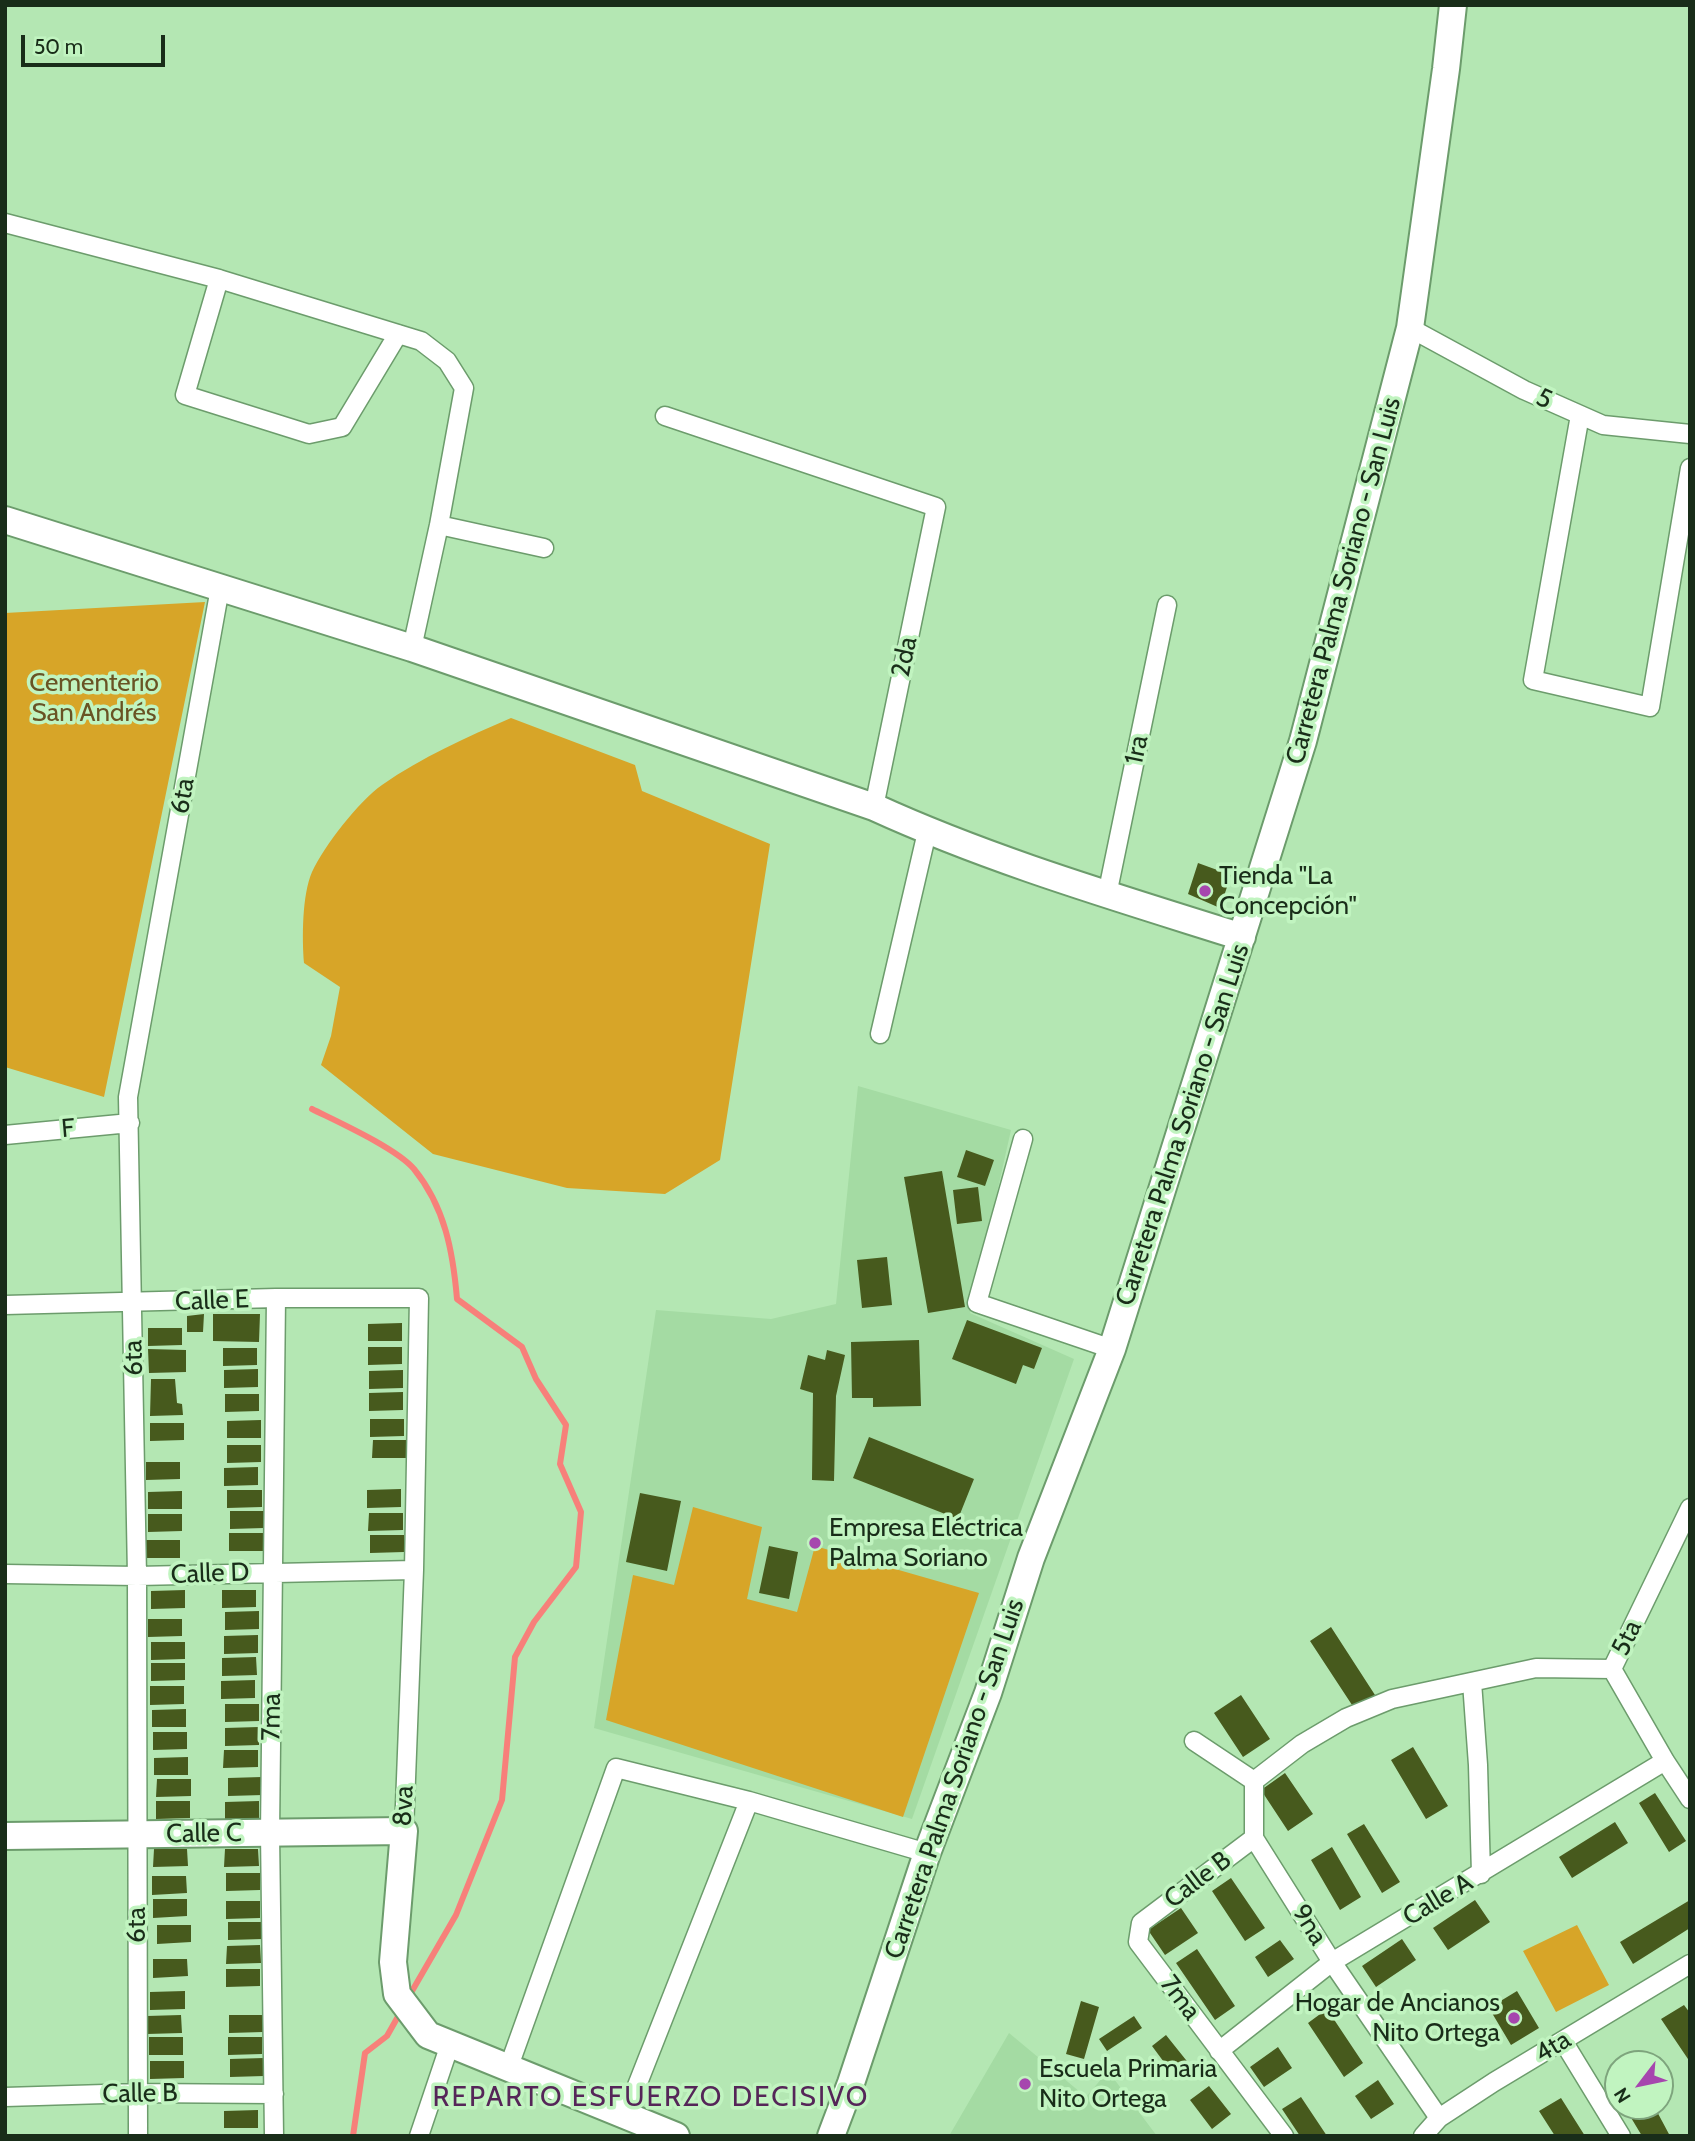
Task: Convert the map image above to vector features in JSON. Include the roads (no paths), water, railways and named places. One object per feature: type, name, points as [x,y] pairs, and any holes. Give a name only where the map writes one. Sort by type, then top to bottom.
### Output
[{"type":"main road","name":"Carretera Palma Soriano - San Luis","points":[[831,2136],[927,1853],[988,1693],[1031,1558],[1112,1349],[1303,741],[1410,328],[1453,5]]},
{"type":"main road","points":[[5,520],[412,648],[874,807],[927,832],[1242,937]]},
{"type":"main road","name":"Calle C","points":[[5,1836],[404,1831]]},
{"type":"main road","name":"8va","points":[[404,1831],[393,1962],[397,1994],[428,2035],[676,2136]]},
{"type":"street","points":[[5,223],[219,279],[421,341],[447,361],[464,388],[439,525],[412,648]]},
{"type":"street","points":[[219,279],[184,395],[309,434],[342,428],[398,334]]},
{"type":"street","name":"5","points":[[1410,328],[1524,390],[1603,425],[1690,434]]},
{"type":"street","points":[[1580,415],[1533,680],[1650,707],[1690,468]]},
{"type":"street","name":"2da","points":[[665,416],[936,508],[874,807]]},
{"type":"street","points":[[439,525],[544,548]]},
{"type":"street","name":"6ta","points":[[138,2136],[137,1576],[128,1097],[220,589]]},
{"type":"street","name":"1ra","points":[[1107,894],[1167,605]]},
{"type":"street","points":[[880,1034],[927,832]]},
{"type":"street","name":"F","points":[[5,1135],[130,1123]]},
{"type":"street","points":[[1023,1139],[977,1303],[1112,1349]]},
{"type":"street","name":"Calle E","points":[[5,1306],[276,1298],[419,1298]]},
{"type":"street","name":"7ma","points":[[274,2136],[270,1833],[276,1298]]},
{"type":"street","name":"8va","points":[[404,1831],[414,1570],[419,1298]]},
{"type":"street","name":"5ta","points":[[1690,1508],[1612,1669],[1690,1799]]},
{"type":"street","name":"Calle D","points":[[5,1574],[137,1576],[414,1570]]},
{"type":"street","points":[[1254,1781],[1302,1744],[1346,1718],[1392,1699],[1536,1668],[1612,1669]]},
{"type":"street","points":[[1472,1682],[1478,1765],[1481,1874]]},
{"type":"street","points":[[1194,1741],[1254,1781]]},
{"type":"street","name":"Calle A","points":[[1219,2050],[1332,1962],[1665,1761]]},
{"type":"street","points":[[508,2069],[616,1768],[750,1801],[927,1853]]},
{"type":"street","points":[[1254,1781],[1254,1838]]},
{"type":"street","points":[[625,2116],[750,1801]]},
{"type":"street","name":"Calle B","points":[[1141,1923],[1254,1838]]},
{"type":"street","name":"9na","points":[[1254,1838],[1332,1962],[1439,2118]]},
{"type":"street","name":"7ma","points":[[1141,1923],[1138,1942],[1284,2136]]},
{"type":"street","name":"4ta","points":[[1423,2136],[1439,2118],[1690,1964]]},
{"type":"street","points":[[1563,2041],[1621,2136]]},
{"type":"street","points":[[419,2136],[450,2044]]},
{"type":"street","name":"Calle B","points":[[5,2097],[138,2093],[274,2094]]},
{"type":"waterway","points":[[312,1109],[394,1153],[406,1161],[425,1184],[446,1231],[457,1299],[522,1347],[536,1379],[566,1425],[560,1464],[581,1512],[576,1567],[534,1622],[515,1657],[502,1800],[456,1915],[408,1998]]},
{"type":"waterway","points":[[353,2136],[365,2053],[387,2036],[400,2013]]},
{"type":"place","name":"Tienda \"La Concepción\"","points":[[1205,891]]},
{"type":"place","name":"Empresa Eléctrica Palma Soriano","points":[[815,1543]]},
{"type":"place","name":"Hogar de Ancianos Nito Ortega","points":[[1514,2018]]},
{"type":"place","name":"Escuela Primaria Nito Ortega","points":[[1025,2084]]},
{"type":"district","name":"REPARTO ESFUERZO DECISIVO","points":[[651,2098]]},
{"type":"park label","name":"Cementerio San Andrés","points":[[94,698]]}]
